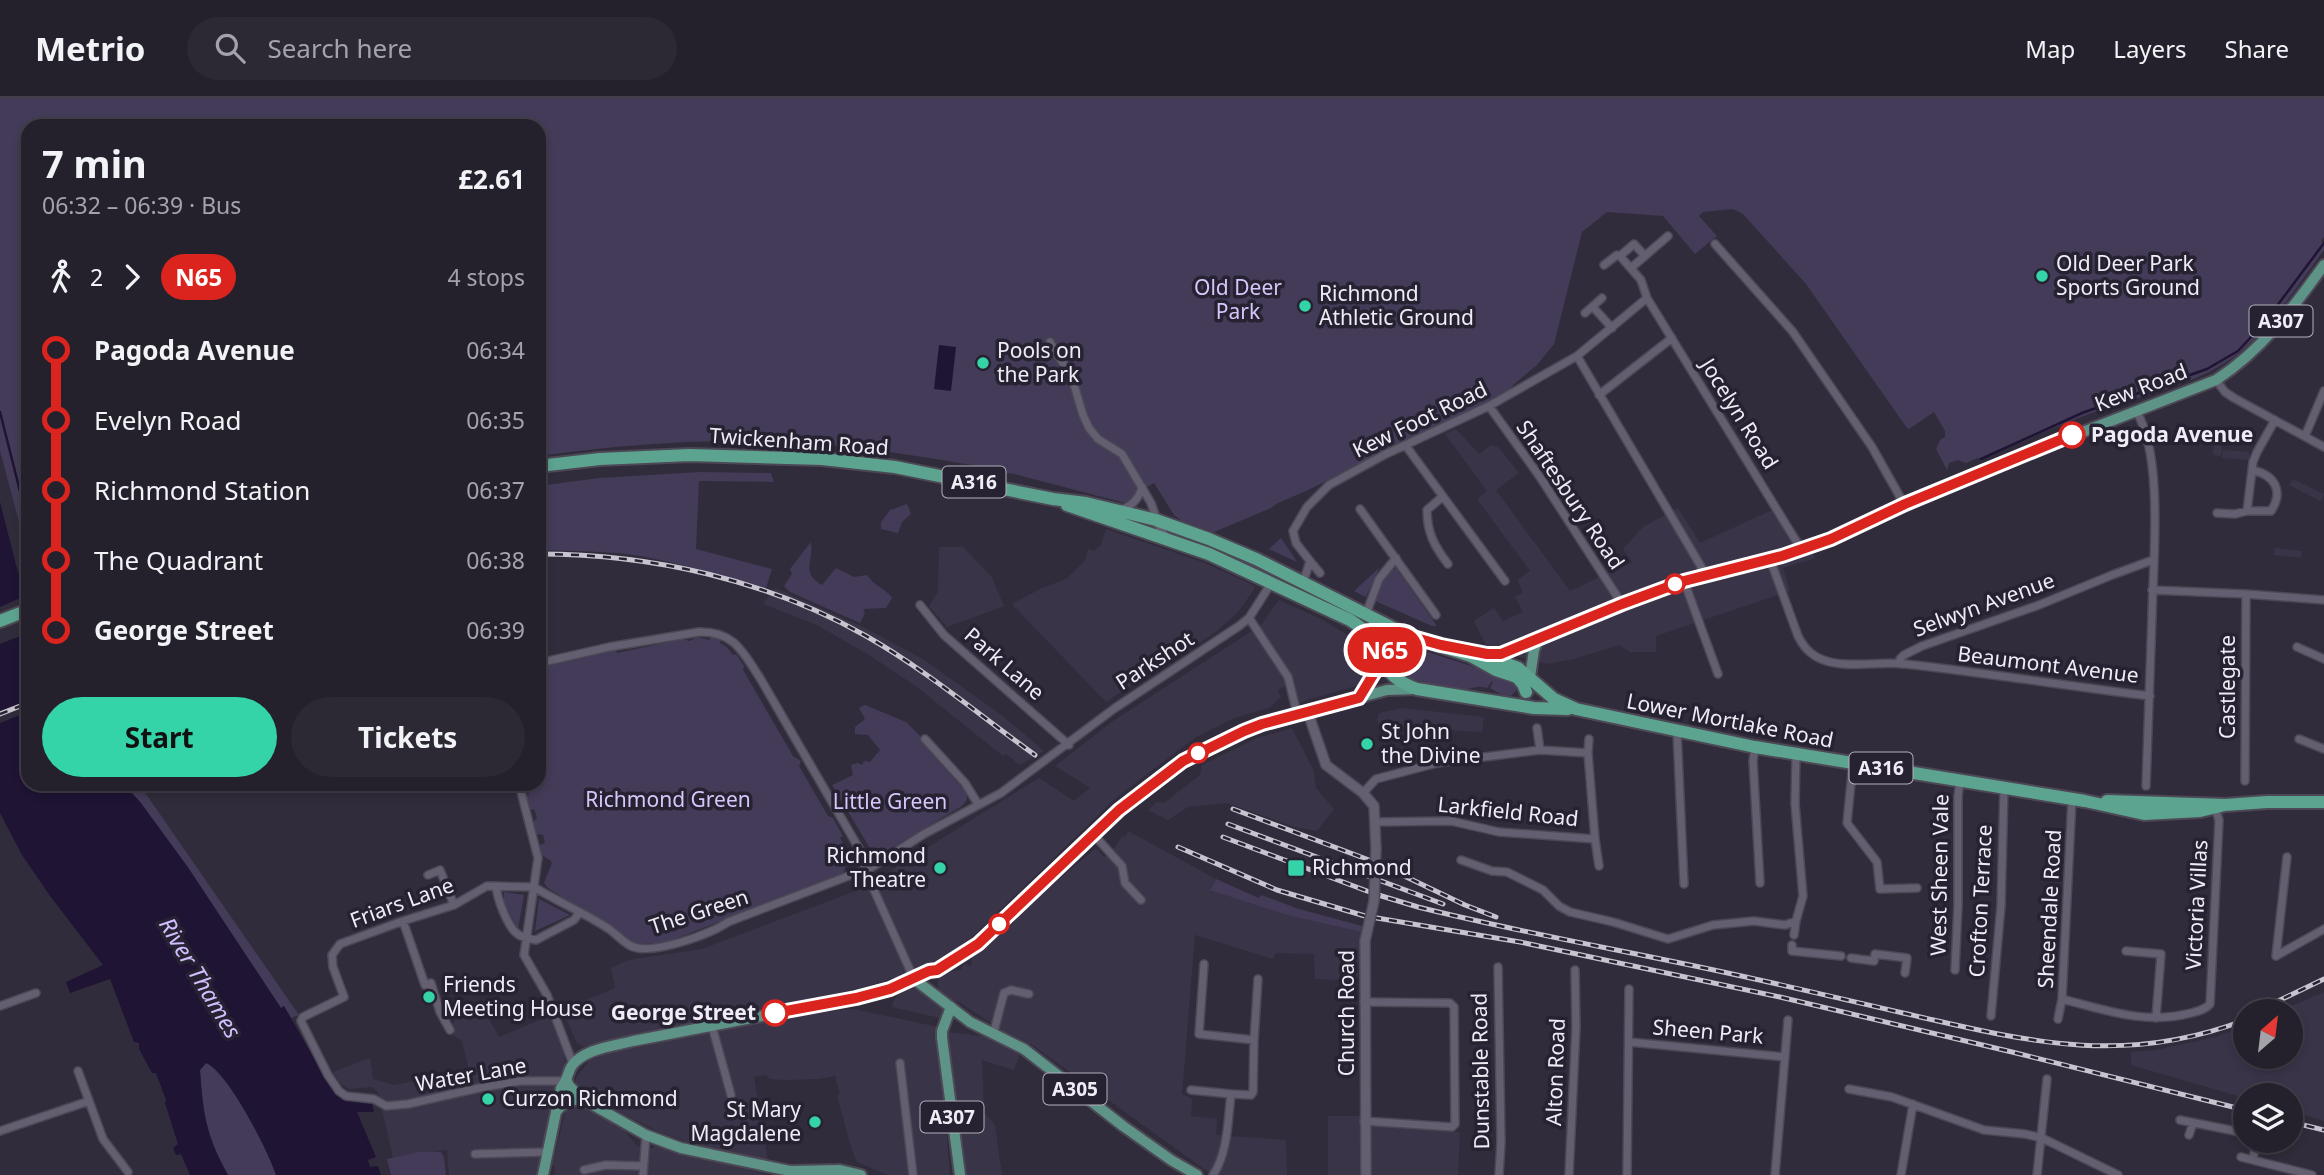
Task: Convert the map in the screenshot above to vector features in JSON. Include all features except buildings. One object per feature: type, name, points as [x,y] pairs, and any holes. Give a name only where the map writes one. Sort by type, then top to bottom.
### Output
[{"type":"highway","name":"Twickenham Road","points":[[546,465],[653,456],[797,457],[895,467],[1118,510],[1156,520],[1221,544],[1409,636]]},
{"type":"highway","name":"Twickenham Road","points":[[1053,499],[1209,554],[1272,582],[1358,626],[1375,643],[1382,659]]},
{"type":"highway","points":[[0,621],[21,613]]},
{"type":"highway","points":[[1382,659],[1386,647],[1394,640],[1409,636]]},
{"type":"highway","name":"A316","points":[[1409,636],[1471,656],[1496,670],[1517,677],[1526,692]]},
{"type":"highway","name":"A316","points":[[1471,656],[1507,663],[1530,677]]},
{"type":"highway","name":"A316","points":[[1382,659],[1394,678],[1417,689],[1514,704]]},
{"type":"highway","points":[[1514,704],[1522,699],[1530,677]]},
{"type":"highway","name":"Lower Mortlake Road","points":[[1530,677],[1554,699],[1576,709],[1677,732],[2072,799],[2220,806],[2267,802],[2324,802]]},
{"type":"highway","name":"Lower Mortlake Road","points":[[1514,704],[1539,709],[1576,709]]},
{"type":"main road","name":"Kew Road","points":[[1441,645],[1494,655],[1684,581],[1801,549],[1866,524],[1905,504],[2019,456],[2216,380],[2260,345],[2324,265]]},
{"type":"main road","points":[[1530,677],[1534,647],[1539,637]]},
{"type":"main road","points":[[1359,698],[1382,659]]},
{"type":"main road","points":[[543,1175],[561,1088],[573,1065],[588,1055],[605,1048],[856,998],[890,989],[937,970],[978,944],[1141,793],[1183,761],[1244,731],[1302,712],[1387,690],[1417,689]]},
{"type":"main road","points":[[931,992],[937,970]]},
{"type":"main road","points":[[914,979],[951,1007]]},
{"type":"main road","name":"A305","points":[[951,1007],[970,1022],[1030,1053],[1123,1126],[1197,1175]]},
{"type":"main road","name":"A307","points":[[951,1007],[942,1038],[960,1175]]},
{"type":"main road","points":[[567,1081],[584,1100],[646,1135],[681,1148],[776,1172],[861,1175]]},
{"type":"main road","points":[[556,1112],[569,1101],[584,1100]]},
{"type":"street","points":[[1631,268],[1668,236]]},
{"type":"street","points":[[1604,265],[1634,244],[1644,256]]},
{"type":"street","points":[[1716,244],[1793,332],[1872,447],[1905,504]]},
{"type":"street","name":"Jocelyn Road","points":[[1620,256],[1641,280],[1647,298],[1801,549]]},
{"type":"street","points":[[1585,313],[1602,298]]},
{"type":"street","name":"Kew Foot Road","points":[[1310,561],[1296,543],[1293,531],[1307,507],[1329,485],[1489,406],[1577,356],[1647,298]]},
{"type":"street","points":[[1593,307],[1612,328]]},
{"type":"street","points":[[1599,395],[1672,338]]},
{"type":"street","points":[[1050,341],[1072,378],[1089,428],[1098,439],[1122,454],[1151,503],[1156,520],[1168,539]]},
{"type":"street","points":[[1577,356],[1706,575]]},
{"type":"street","points":[[2216,380],[2229,394],[2324,447]]},
{"type":"street","points":[[2305,436],[2321,389]]},
{"type":"street","name":"Shaftesbury Road","points":[[1489,406],[1540,477],[1622,604]]},
{"type":"street","points":[[2136,411],[2143,427],[2152,471],[2156,515],[2147,786]]},
{"type":"street","points":[[2247,511],[2257,452],[2275,420]]},
{"type":"street","points":[[1406,446],[1505,580]]},
{"type":"street","points":[[2217,513],[2271,511],[2276,503],[2278,488],[2273,478],[2252,470]]},
{"type":"street","points":[[1118,510],[1133,503],[1142,487]]},
{"type":"street","points":[[1442,497],[1427,510],[1428,529],[1447,564]]},
{"type":"street","points":[[1360,509],[1436,615]]},
{"type":"street","points":[[1366,614],[1378,579],[1395,558]]},
{"type":"street","name":"Selwyn Avenue","points":[[1770,559],[1803,646],[1827,661],[1840,664],[1901,664],[1900,659],[1904,655],[1922,646],[2039,605],[2153,560]]},
{"type":"street","points":[[1303,583],[1310,561]]},
{"type":"street","points":[[1310,561],[1320,573]]},
{"type":"street","points":[[1684,581],[1718,674]]},
{"type":"street","name":"Parkshot","points":[[978,804],[1001,793],[1069,745],[1115,708],[1249,618],[1272,582]]},
{"type":"street","points":[[2152,590],[2246,593],[2324,600]]},
{"type":"street","name":"Castlegate","points":[[2245,781],[2246,593]]},
{"type":"street","name":"Park Lane","points":[[920,606],[944,635],[1017,696],[1069,745]]},
{"type":"street","points":[[1249,618],[1288,677],[1302,712]]},
{"type":"street","points":[[546,661],[609,646],[699,632],[722,634],[738,646],[760,678],[861,852],[865,870],[914,979]]},
{"type":"street","points":[[2297,647],[2324,659]]},
{"type":"street","name":"Beaumont Avenue","points":[[1901,664],[2150,696]]},
{"type":"street","name":"Church Road","points":[[1302,712],[1326,765],[1363,793],[1374,806],[1374,901],[1365,941],[1366,1175]]},
{"type":"street","points":[[1537,728],[1540,750]]},
{"type":"street","points":[[1677,732],[1684,884]]},
{"type":"street","points":[[865,870],[978,804],[965,783],[925,739]]},
{"type":"street","name":"Larkfield Road","points":[[1589,739],[1599,866]]},
{"type":"street","points":[[2299,739],[2324,749]]},
{"type":"street","points":[[1755,747],[1760,883]]},
{"type":"street","points":[[1363,793],[1376,779],[1437,763],[1540,750],[1588,753]]},
{"type":"street","points":[[1794,934],[1802,896],[1795,804],[1796,754]]},
{"type":"street","points":[[1853,763],[1847,822],[1877,862],[1880,889],[1917,888]]},
{"type":"street","name":"West Sheen Vale","points":[[1955,970],[1960,781]]},
{"type":"street","name":"Crofton Terrace","points":[[1991,1016],[2001,906],[2004,788]]},
{"type":"street","points":[[521,791],[538,858],[524,955],[547,995],[573,1065]]},
{"type":"street","name":"Sheendale Road","points":[[2058,1019],[2062,999],[2072,799]]},
{"type":"street","name":"Victoria Villas","points":[[2156,1018],[2206,1009],[2210,1004],[2220,806]]},
{"type":"street","name":"Larkfield Road","points":[[1376,822],[1451,821],[1499,832],[1595,839]]},
{"type":"street","points":[[1094,835],[1122,866],[1125,883],[1141,900]]},
{"type":"street","points":[[2287,857],[2276,956],[2324,927]]},
{"type":"street","points":[[1461,860],[1492,871],[1507,872],[1543,890],[1559,906],[1570,912],[1668,939],[1713,926],[1754,921],[1785,925],[1796,921]]},
{"type":"street","points":[[428,875],[440,870],[454,905]]},
{"type":"street","name":"The Green","points":[[534,887],[611,930],[632,947],[665,946],[719,928],[728,922],[865,870]]},
{"type":"street","points":[[496,886],[497,896],[518,935],[536,940],[573,920],[580,912]]},
{"type":"street","name":"Friars Lane","points":[[303,1017],[344,996],[333,967],[332,955],[340,944],[454,905],[479,889],[496,886],[534,887]]},
{"type":"street","points":[[403,921],[425,985],[431,983],[440,1012],[450,1030]]},
{"type":"street","points":[[1792,944],[1791,951],[1841,956]]},
{"type":"street","points":[[2062,999],[2140,1019],[2156,1018],[2161,954],[2126,951]]},
{"type":"street","points":[[1851,958],[1874,961],[1875,954],[1907,958],[1905,973]]},
{"type":"street","points":[[1204,964],[1199,1034],[1254,1040]]},
{"type":"street","name":"Dunstable Road","points":[[1498,967],[1501,1142],[1499,1175]]},
{"type":"street","name":"Alton Road","points":[[1569,1175],[1576,1027],[1575,970]]},
{"type":"street","points":[[1191,1090],[1251,1095],[1253,1092],[1258,979]]},
{"type":"street","name":"Sheen Park","points":[[1627,1175],[1629,989]]},
{"type":"street","points":[[993,1034],[1003,993],[1011,990],[1029,994]]},
{"type":"street","points":[[0,1006],[36,993]]},
{"type":"street","points":[[1364,1002],[1450,1003],[1454,1007],[1455,1124],[1452,1127],[1364,1121]]},
{"type":"street","name":"Water Lane","points":[[303,1017],[301,1021],[328,1075],[346,1096],[374,1098],[381,1104],[408,1104],[520,1081],[567,1081]]},
{"type":"street","name":"Sheen Park","points":[[1775,1175],[1788,1020]]},
{"type":"street","points":[[712,1026],[732,1095]]},
{"type":"street","name":"Sheen Park","points":[[1629,1042],[1785,1057]]},
{"type":"street","points":[[900,1063],[913,1175]]},
{"type":"street","points":[[78,1071],[103,1139],[128,1172]]},
{"type":"street","points":[[2037,1175],[2047,1079]]},
{"type":"street","points":[[1849,1089],[1892,1097],[1984,1129],[2042,1138],[2118,1175]]},
{"type":"street","points":[[1213,1175],[1226,1138],[1231,1094]]},
{"type":"street","points":[[0,1131],[89,1101]]},
{"type":"street","points":[[1901,1175],[1913,1104]]},
{"type":"street","points":[[2180,1120],[2233,1131]]},
{"type":"street","points":[[2189,1135],[2193,1123]]},
{"type":"street","points":[[643,1175],[646,1135]]},
{"type":"street","points":[[474,1154],[547,1152]]},
{"type":"street","points":[[2253,1160],[2254,1153]]},
{"type":"street","points":[[2241,1157],[2312,1175]]},
{"type":"street","points":[[584,1170],[606,1165],[643,1166]]},
{"type":"shaded area","points":[[1456,429],[1479,454],[1491,445],[1498,447],[1519,473],[1496,490],[1570,591],[1632,562],[1623,549],[1643,527],[1678,508],[1700,543],[1779,507],[1816,558],[1783,568],[1790,591],[1656,636],[1656,652],[1630,652],[1619,645],[1548,664],[1488,649],[1474,621],[1494,608],[1503,621],[1523,612],[1515,597],[1523,592],[1517,580],[1530,571],[1477,499],[1487,491],[1445,434]]},
{"type":"shaded area","points":[[2215,431],[2223,432],[2221,456],[2213,455]]},
{"type":"shaded area","points":[[2223,450],[2249,452],[2249,460],[2222,458]]},
{"type":"shaded area","points":[[2293,479],[2324,494],[2321,501],[2289,485]]},
{"type":"shaded area","points":[[1106,529],[1205,563],[1255,588],[1238,612],[1217,631],[1154,672],[1150,670],[1151,672],[1106,702],[1012,604],[1066,579],[1085,561],[1088,549],[1094,551],[1101,545]]},
{"type":"shaded area","points":[[939,547],[963,547],[991,576],[1004,606],[947,627],[929,606],[938,592]]},
{"type":"shaded area","points":[[2275,548],[2302,551],[2301,558],[2274,555]]},
{"type":"shaded area","points":[[775,588],[863,627],[926,661],[1004,717],[1044,751],[1020,765],[1006,754],[1003,756],[917,687],[869,655],[817,625],[763,604]]},
{"type":"shaded area","points":[[1279,600],[1319,618],[1358,641],[1370,659],[1359,685],[1300,702],[1293,685],[1285,686],[1278,690],[1281,697],[1269,708],[1234,718],[1196,737],[1117,797],[952,953],[902,976],[813,1001],[743,1012],[584,1047],[577,1043],[562,1010],[615,988],[611,968],[628,960],[702,949],[861,889],[1039,778],[1074,801],[1090,788],[1055,766],[1113,721],[1261,625]]},
{"type":"shaded area","points":[[1403,708],[1484,717],[1482,732],[1407,728],[1382,734],[1377,720],[1379,713]]},
{"type":"shaded area","points":[[1292,728],[1313,769],[1316,788],[1334,809],[1317,831],[1295,827],[1227,803],[1188,807],[1168,820],[1148,810],[1157,802],[1164,803],[1200,775],[1202,765],[1257,738]]},
{"type":"shaded area","points":[[1128,831],[1216,879],[1210,889],[1287,915],[1361,932],[1357,981],[1315,979],[1314,954],[1276,953],[1273,959],[1195,935],[1182,1094],[1192,1099],[1191,1116],[1217,1119],[1216,1135],[1286,1140],[1287,1175],[1214,1175],[1031,1044],[1003,1031],[938,990],[938,978],[944,972],[961,970],[964,964],[971,966],[972,954],[1015,922],[1013,918],[1096,848],[1104,857]]},
{"type":"shaded area","points":[[909,985],[945,1008],[940,1018],[892,1007],[902,987]]},
{"type":"shaded area","points":[[2324,992],[2324,1121],[2303,1115],[2303,1083],[2233,1083],[2233,1095],[2131,1065],[2131,1052],[2156,1050],[2216,1037],[2233,1030],[2233,1069],[2303,1069],[2303,1001]]},
{"type":"shaded area","points":[[480,1002],[499,1037],[549,1016],[563,1043],[563,1075],[539,1175],[449,1175],[447,1150],[393,1158],[378,1092],[372,1087],[349,1089],[340,1083],[333,1072],[370,1058],[373,1079],[394,1085],[469,1070],[462,1041],[448,1032],[456,1018]]},
{"type":"shaded area","points":[[854,1009],[938,1027],[950,1175],[888,1175],[857,1162],[837,1095],[840,1094],[835,1076],[786,1080],[770,1079],[766,1075],[754,1077],[768,1162],[694,1144],[657,1131],[581,1092],[576,1085],[576,1078],[589,1061],[602,1055],[790,1015]]},
{"type":"shaded area","points":[[947,1032],[983,1036],[1020,1054],[1014,1070],[982,1060],[984,1112],[995,1125],[1002,1175],[967,1175]]},
{"type":"shaded area","points":[[583,1105],[614,1123],[614,1126],[624,1130],[637,1146],[652,1149],[655,1146],[768,1175],[554,1175],[555,1167],[552,1166],[566,1109]]},
{"type":"shaded area","points":[[1328,1116],[1359,1116],[1376,1126],[1460,1132],[1458,1175],[1328,1175]]},
{"type":"green space","name":"Old Deer Park","points":[[0,98],[2324,98],[2324,237],[2321,241],[2324,250],[2284,304],[2251,342],[2224,363],[2192,380],[2090,414],[1983,459],[1949,463],[1947,470],[1936,449],[1940,440],[1945,437],[1945,431],[1934,412],[1907,428],[1806,284],[1743,214],[1733,209],[1703,212],[1699,216],[1717,236],[1695,254],[1663,216],[1607,212],[1582,232],[1554,344],[1537,365],[1508,392],[1271,508],[1214,532],[1182,521],[1174,515],[1154,483],[1136,494],[1129,504],[983,467],[865,449],[789,442],[718,441],[646,444],[546,455],[546,119],[21,119],[21,529],[0,451]]},
{"type":"green space","points":[[700,472],[771,473],[774,482],[699,481],[696,549],[772,569],[766,588],[641,556],[546,550],[546,485],[599,478]]},
{"type":"green space","points":[[907,504],[911,514],[902,522],[898,533],[881,529],[881,522],[890,510]]},
{"type":"green space","points":[[1281,538],[1296,560],[1297,562],[1269,549]]},
{"type":"green space","points":[[811,542],[809,566],[811,576],[815,580],[822,585],[836,568],[854,577],[867,575],[892,598],[886,608],[863,609],[865,613],[860,623],[790,592],[784,586],[792,574],[790,569]]},
{"type":"green space","points":[[1379,568],[1366,597],[1354,591]]},
{"type":"green space","points":[[1396,568],[1437,626],[1375,601],[1384,577]]},
{"type":"green space","name":"Richmond Green","points":[[712,636],[721,638],[720,643],[733,655],[736,654],[744,666],[743,670],[793,756],[801,761],[799,766],[843,836],[840,838],[847,860],[843,873],[665,943],[635,944],[544,883],[552,863],[540,854],[540,845],[545,843],[543,835],[537,834],[531,825],[537,818],[534,809],[531,810],[527,804],[527,795],[528,791],[546,791],[546,660],[615,649],[617,653],[683,639],[689,641],[698,637],[709,640]]},
{"type":"green space","points":[[1406,645],[1502,676],[1517,683],[1518,688],[1511,696],[1490,688],[1492,681],[1487,688],[1463,689],[1415,680],[1397,671],[1392,664],[1392,656],[1397,646]]},
{"type":"green space","name":"Little Green","points":[[865,705],[906,722],[966,792],[967,800],[962,806],[885,852],[876,853],[871,850],[832,785],[853,775],[851,765],[870,762],[880,750],[868,735],[855,734],[855,727],[865,719],[859,708]]},
{"type":"green space","points":[[129,791],[144,791],[146,794],[299,1015],[291,1018],[284,1006],[281,1008],[187,866]]},
{"type":"green space","points":[[1216,879],[1259,898],[1261,895],[1299,909],[1362,926],[1361,932],[1287,915],[1210,890]]},
{"type":"green space","points":[[504,892],[524,895],[518,929],[504,903]]},
{"type":"green space","points":[[539,899],[570,915],[535,931]]},
{"type":"green space","points":[[206,1063],[215,1069],[236,1096],[276,1175],[228,1175],[210,1136],[204,1112],[200,1070]]},
{"type":"green space","points":[[419,1152],[441,1152],[446,1175],[391,1175],[387,1159]]},
{"type":"water","points":[[939,345],[956,347],[951,391],[934,389]]},
{"type":"water","name":"River Thames","points":[[0,502],[21,581],[21,791],[130,791],[187,866],[281,1008],[284,1006],[323,1074],[343,1100],[372,1104],[374,1112],[357,1112],[376,1157],[368,1160],[370,1167],[378,1166],[381,1175],[276,1175],[265,1148],[236,1096],[215,1069],[206,1063],[200,1070],[204,1112],[210,1136],[228,1175],[190,1175],[181,1154],[176,1155],[173,1148],[178,1144],[156,1073],[152,1073],[139,1049],[139,1043],[134,1042],[110,979],[70,993],[66,982],[103,965],[22,855],[0,813]]},
{"type":"pier","points":[[21,598],[21,636],[0,644],[0,607]]},
{"type":"pier","points":[[21,703],[21,715],[0,723],[0,711]]},
{"type":"waterway","points":[[1981,459],[2082,413],[2207,369],[2238,351],[2265,322],[2324,243]]},
{"type":"waterway","points":[[0,412],[21,495]]},
{"type":"railway","points":[[546,554],[624,559],[708,574],[749,585],[828,616],[888,649],[1035,755]]},
{"type":"railway","points":[[0,714],[21,706]]},
{"type":"railway","points":[[1233,809],[1377,863],[1496,917]]},
{"type":"railway","points":[[1228,824],[1443,904]]},
{"type":"railway","points":[[1223,837],[1375,894],[1418,907],[1991,1033],[2074,1045],[2115,1046],[2157,1043],[2233,1024]]},
{"type":"railway","points":[[1178,847],[1277,890],[1365,916],[1520,942],[1780,997],[2233,1107]]},
{"type":"railway","points":[[2282,999],[2324,979]]},
{"type":"railway","points":[[2303,1125],[2324,1130]]},
{"type":"bus line","name":"N65","points":[[775,1013],[890,989],[954,961],[978,944],[1119,810],[1183,761],[1262,724],[1359,698],[1382,660],[1386,647],[1394,640],[1409,636],[1487,654],[1501,654],[1684,581],[1782,556],[1831,539],[1905,504],[2072,435]]},
{"type":"place","name":"Old Deer Park Sports Ground","points":[[2042,276]]},
{"type":"place","name":"Richmond Athletic Ground","points":[[1305,306]]},
{"type":"place","name":"Pools on the Park","points":[[983,363]]},
{"type":"place","name":"Pagoda Avenue","points":[[2072,435]]},
{"type":"place","name":"St John the Divine","points":[[1367,744]]},
{"type":"place","name":"Richmond Theatre","points":[[940,868]]},
{"type":"place","name":"Richmond","points":[[1296,868]]},
{"type":"place","name":"Friends Meeting House","points":[[429,997]]},
{"type":"place","name":"George Street","points":[[775,1013]]},
{"type":"place","name":"Curzon Richmond","points":[[488,1099]]},
{"type":"place","name":"St Mary Magdalene","points":[[815,1122]]}]
